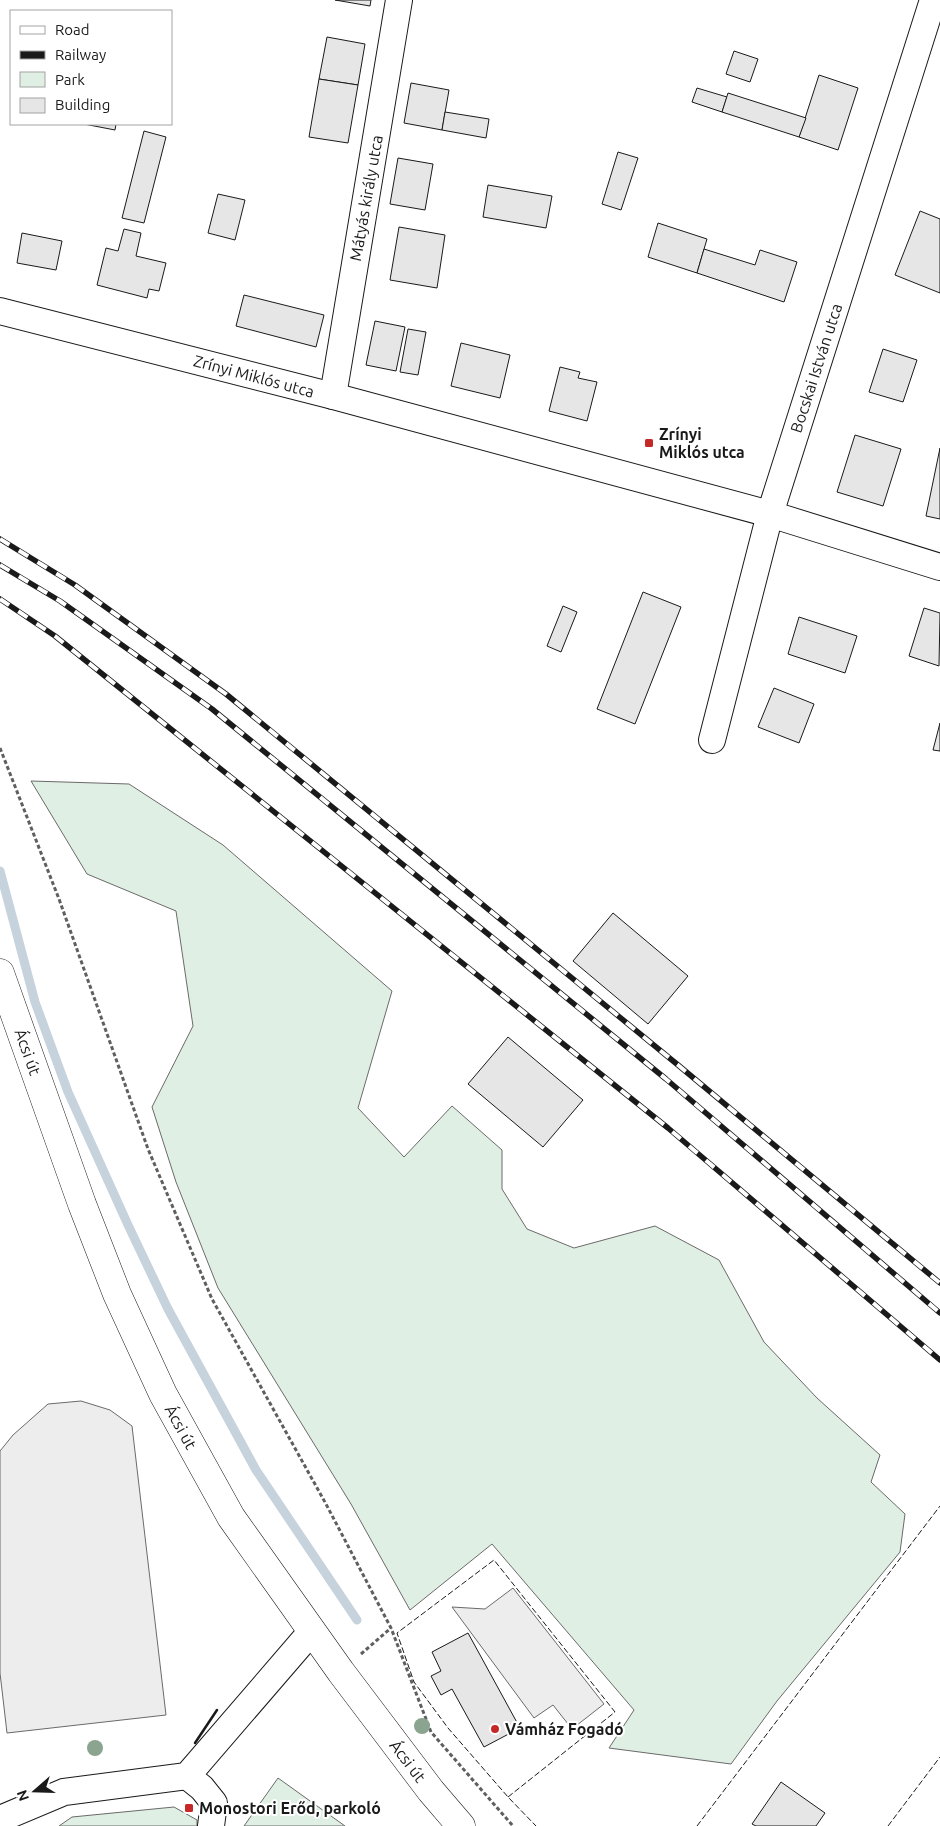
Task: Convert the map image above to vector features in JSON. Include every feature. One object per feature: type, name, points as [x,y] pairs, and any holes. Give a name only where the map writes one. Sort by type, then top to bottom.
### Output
[{"type":"main road","name":"Ácsi út","points":[[0,973],[117,1294],[163,1394],[231,1517],[311,1632],[431,1791],[461,1826]]},
{"type":"street","name":"Mátyás király utca","points":[[333,396],[400,0]]},
{"type":"street","name":"Bocskai István utca","points":[[712,740],[770,514],[933,0]]},
{"type":"street","name":"Zrínyi Miklós utca","points":[[0,311],[333,396],[770,514],[940,567]]},
{"type":"street","points":[[0,1819],[64,1792],[187,1776],[311,1632]]},
{"type":"street","points":[[187,1776],[202,1788],[214,1803],[212,1826]]},
{"type":"street","points":[[38,1826],[44,1801]]},
{"type":"path","points":[[0,748],[59,899],[148,1149],[212,1299],[326,1504],[391,1628],[431,1732],[513,1826]]},
{"type":"path","points":[[341,1672],[391,1628]]},
{"type":"green space","points":[[31,781],[129,784],[223,845],[392,991],[358,1108],[404,1157],[452,1106],[502,1150],[502,1189],[527,1229],[574,1248],[655,1226],[719,1260],[764,1342],[817,1398],[880,1455],[871,1482],[905,1514],[900,1552],[777,1701],[731,1764],[609,1748],[634,1710],[492,1544],[410,1610],[351,1504],[218,1288],[176,1182],[152,1107],[193,1026],[176,911],[87,874]]},
{"type":"green space","points":[[278,1778],[345,1826],[244,1826]]},
{"type":"green space","points":[[174,1807],[197,1820],[197,1826],[59,1826],[72,1817]]},
{"type":"shaded area","points":[[81,1401],[110,1410],[132,1426],[166,1715],[7,1733],[0,1673],[0,1451],[13,1435],[48,1404]]},
{"type":"shaded area","points":[[513,1588],[604,1704],[572,1729],[553,1705],[534,1718],[452,1607],[485,1609]]},
{"type":"building","points":[[335,0],[371,0],[370,6]]},
{"type":"building","points":[[327,37],[365,44],[358,85],[319,79]]},
{"type":"building","points":[[734,51],[758,59],[750,82],[726,74]]},
{"type":"building","points":[[819,75],[858,88],[838,150],[799,137]]},
{"type":"building","points":[[319,79],[358,85],[348,143],[309,137]]},
{"type":"building","points":[[411,83],[449,90],[442,130],[404,123]]},
{"type":"building","points":[[697,88],[727,97],[722,112],[692,102]]},
{"type":"building","points":[[728,93],[806,118],[799,137],[722,112]]},
{"type":"building","points":[[445,112],[489,119],[486,138],[442,130]]},
{"type":"building","points":[[89,125],[116,125],[115,130]]},
{"type":"building","points":[[144,131],[166,137],[144,223],[122,218]]},
{"type":"building","points":[[618,152],[638,158],[621,210],[602,204]]},
{"type":"building","points":[[398,158],[433,164],[425,210],[390,204]]},
{"type":"building","points":[[488,185],[552,196],[546,228],[483,217]]},
{"type":"building","points":[[218,194],[245,200],[235,240],[208,233]]},
{"type":"building","points":[[920,211],[940,219],[940,293],[895,275]]},
{"type":"building","points":[[658,223],[707,239],[697,273],[648,257]]},
{"type":"building","points":[[399,227],[445,235],[437,288],[390,280]]},
{"type":"building","points":[[124,229],[141,233],[136,256],[166,263],[159,291],[149,289],[147,298],[97,285],[106,248],[118,251]]},
{"type":"building","points":[[22,233],[62,241],[56,270],[17,263]]},
{"type":"building","points":[[704,249],[755,265],[760,250],[797,262],[784,302],[697,273]]},
{"type":"building","points":[[244,295],[324,315],[316,347],[236,326]]},
{"type":"building","points":[[375,321],[405,327],[396,371],[366,365]]},
{"type":"building","points":[[408,329],[426,332],[418,375],[400,372]]},
{"type":"building","points":[[461,343],[510,355],[500,398],[451,386]]},
{"type":"building","points":[[883,349],[917,360],[903,402],[869,392]]},
{"type":"building","points":[[560,367],[580,372],[578,378],[597,382],[587,421],[549,411]]},
{"type":"building","points":[[855,435],[901,449],[883,506],[837,492]]},
{"type":"building","points":[[940,448],[940,519],[926,516]]},
{"type":"building","points":[[643,592],[681,607],[635,724],[597,709]]},
{"type":"building","points":[[563,606],[577,612],[561,652],[547,646]]},
{"type":"building","points":[[924,608],[940,613],[939,666],[909,656]]},
{"type":"building","points":[[799,617],[857,636],[845,673],[788,654]]},
{"type":"building","points":[[774,688],[814,704],[799,743],[758,727]]},
{"type":"building","points":[[940,723],[940,751],[933,750]]},
{"type":"building","points":[[613,913],[688,976],[648,1024],[573,961]]},
{"type":"building","points":[[508,1037],[583,1100],[543,1147],[468,1084]]},
{"type":"building","points":[[468,1633],[520,1728],[484,1747],[452,1689],[441,1695],[431,1676],[441,1671],[432,1652]]},
{"type":"building","points":[[781,1782],[825,1813],[816,1826],[756,1826],[752,1824]]},
{"type":"waterway","points":[[0,871],[35,1002],[68,1092],[168,1309],[256,1470],[357,1620]]},
{"type":"railway","points":[[0,539],[75,585],[226,694],[940,1283]]},
{"type":"railway","points":[[0,565],[60,601],[212,709],[666,1079],[940,1313]]},
{"type":"railway","points":[[0,599],[55,636],[668,1128],[940,1360]]},
{"type":"fence","points":[[697,1826],[940,1506]]},
{"type":"fence","points":[[508,1797],[615,1712],[494,1560],[397,1633],[414,1682],[448,1728],[508,1797],[536,1826]]},
{"type":"fence","points":[[888,1826],[940,1757]]},
{"type":"wall","points":[[195,1743],[217,1710]]},
{"type":"place","name":"Zrínyi Miklós utca","points":[[649,443]]},
{"type":"place","name":"Vámház Fogadó","points":[[495,1729]]},
{"type":"place","name":"Monostori Erőd, parkoló","points":[[189,1808]]}]
